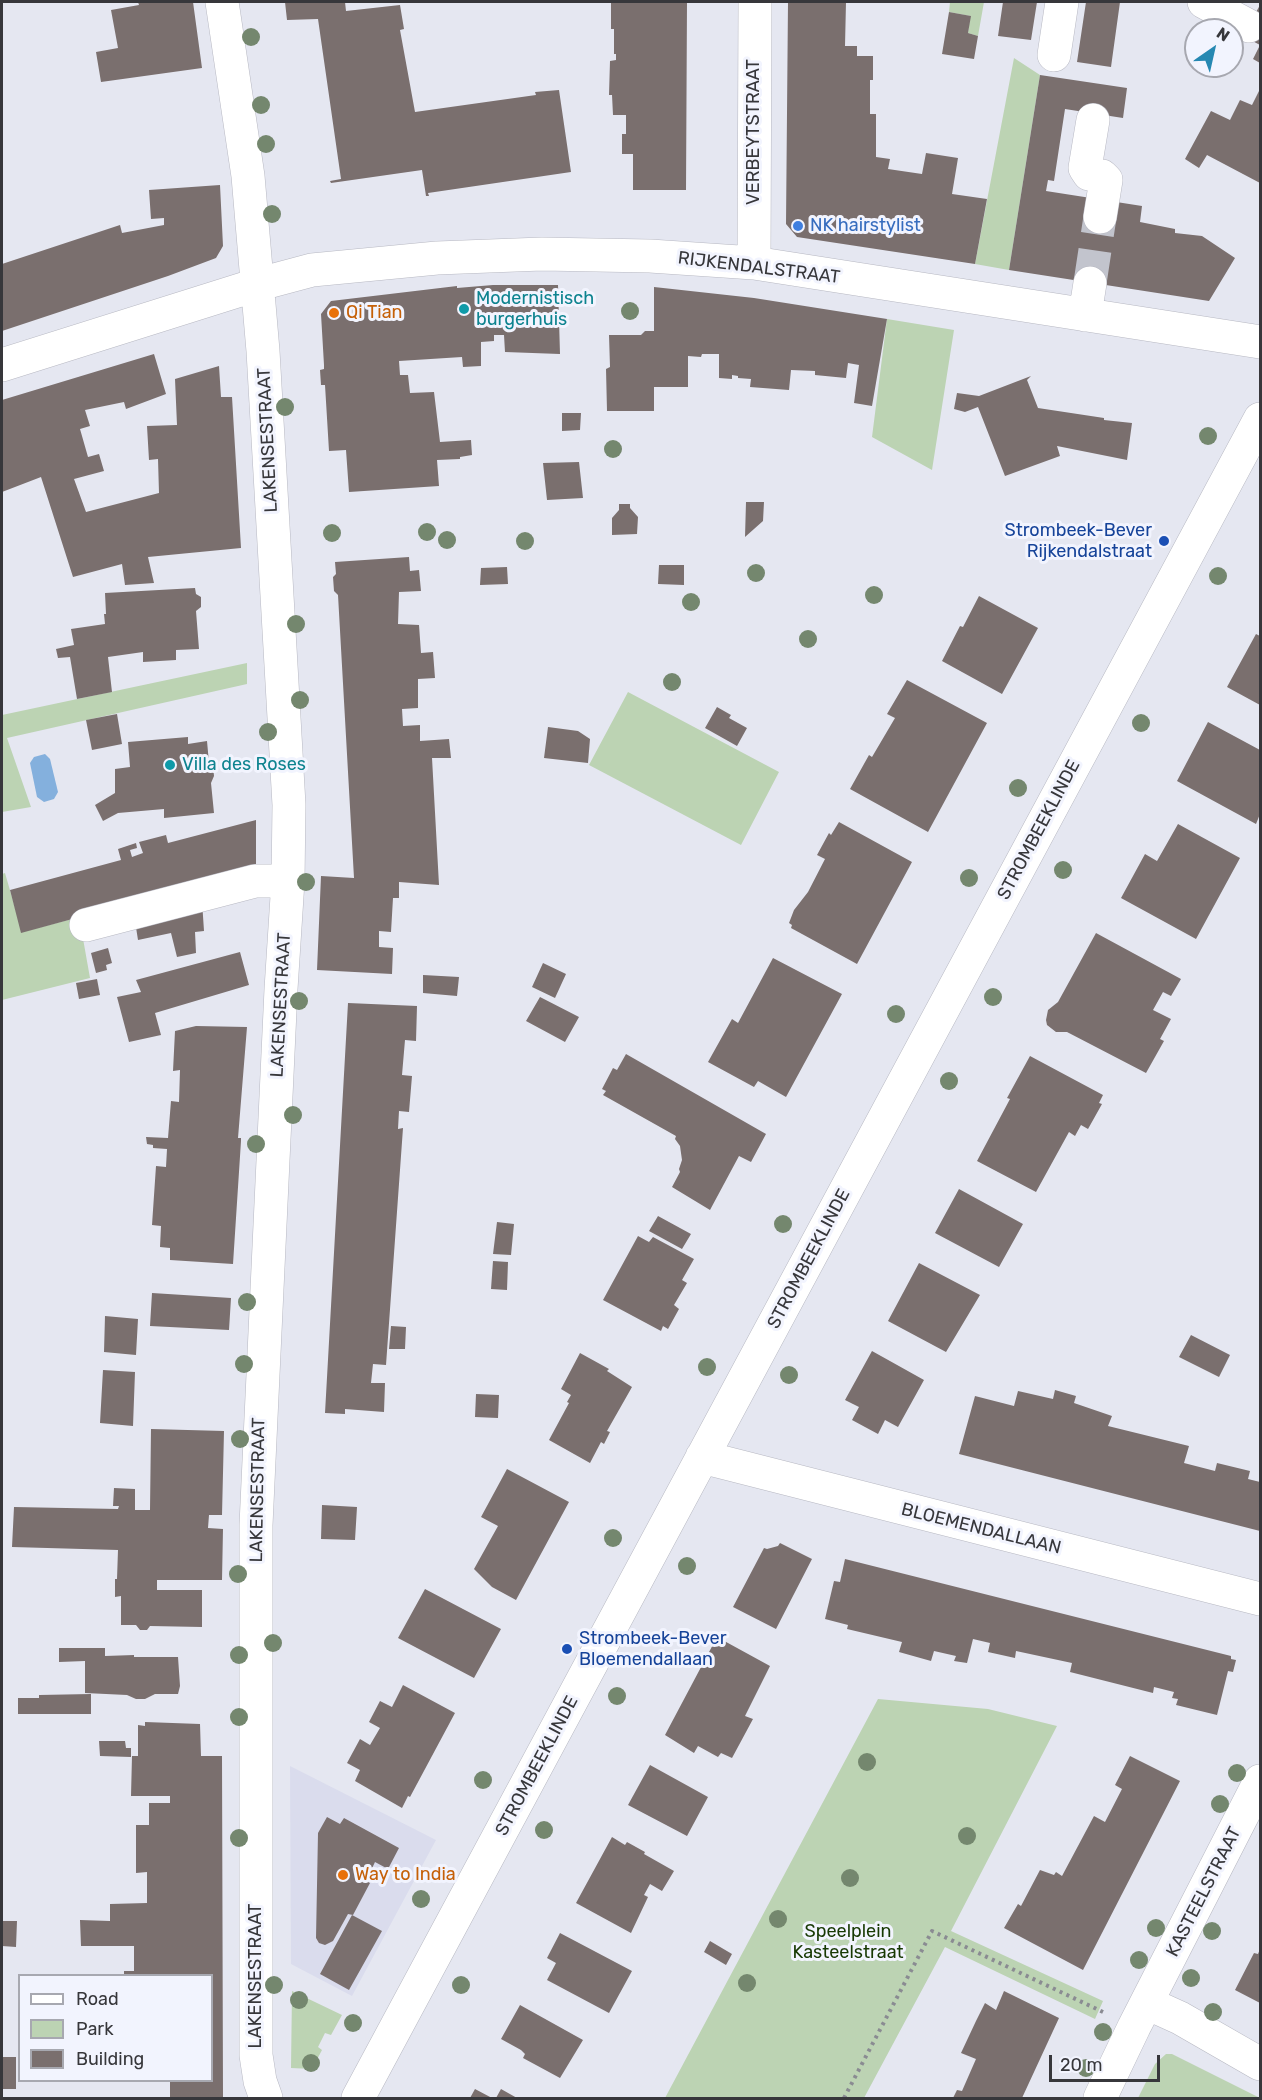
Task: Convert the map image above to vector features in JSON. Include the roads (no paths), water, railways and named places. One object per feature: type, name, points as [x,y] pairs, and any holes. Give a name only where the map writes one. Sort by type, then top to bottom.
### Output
[{"type":"street","name":"LAKENSESTRAAT","points":[[222,2],[248,176],[263,351],[289,805],[288,881],[256,1525],[256,2055],[260,2081],[266,2098]]},
{"type":"street","name":"VERBEYTSTRAAT","points":[[754,263],[755,2]]},
{"type":"street","points":[[1054,56],[1062,2]]},
{"type":"street","points":[[1204,2],[1249,26]]},
{"type":"street","points":[[1093,120],[1085,168],[1089,174],[1102,176],[1106,180],[1100,217]]},
{"type":"street","name":"RIJKENDALSTRAAT","points":[[2,365],[256,285],[312,270],[480,256],[542,254],[650,256],[754,263],[1260,342]]},
{"type":"street","points":[[1085,315],[1090,283]]},
{"type":"street","name":"STROMBEEKLINDE","points":[[358,2098],[1260,418]]},
{"type":"street","points":[[86,925],[255,882],[288,881]]},
{"type":"street","name":"BLOEMENDALLAAN","points":[[702,1457],[1260,1599]]},
{"type":"street","name":"KASTEELSTRAAT","points":[[1100,2098],[1260,1781]]},
{"type":"street","points":[[1147,2003],[1180,2018],[1260,2064]]},
{"type":"water","points":[[45,754],[50,759],[58,792],[54,799],[44,802],[37,797],[30,763],[34,757]]},
{"type":"tunnel","points":[[1090,283],[1100,217]]},
{"type":"place","name":"NK hairstylist","points":[[798,226]]},
{"type":"place","name":"Modernistisch burgerhuis","points":[[464,309]]},
{"type":"place","name":"Qi Tian","points":[[334,313]]},
{"type":"place","name":"Strombeek-Bever Rijkendalstraat","points":[[1164,541]]},
{"type":"place","name":"Villa des Roses","points":[[170,765]]},
{"type":"place","name":"Strombeek-Bever Bloemendallaan","points":[[567,1649]]},
{"type":"place","name":"Way to India","points":[[343,1875]]},
{"type":"park label","name":"Speelplein Kasteelstraat","points":[[848,1942]]}]
